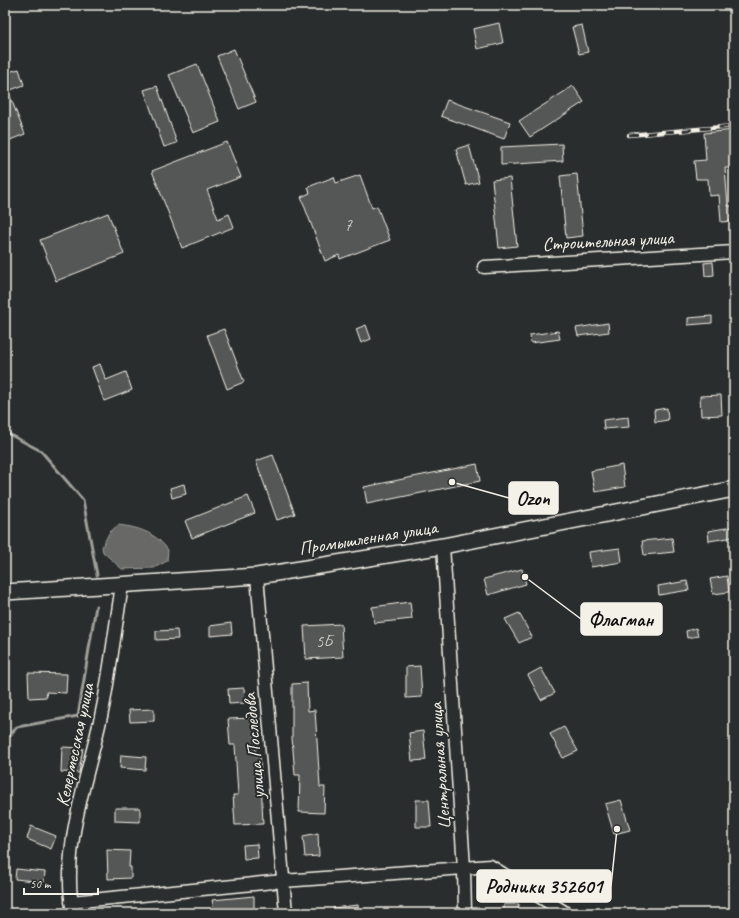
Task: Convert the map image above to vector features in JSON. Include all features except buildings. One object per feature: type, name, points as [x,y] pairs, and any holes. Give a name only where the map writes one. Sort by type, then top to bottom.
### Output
[{"type":"main road","name":"Промышленная улица","points":[[5,592],[257,576],[443,546],[734,489]]},
{"type":"street","name":"Строительная улица","points":[[484,267],[734,252]]},
{"type":"street","name":"Центральная улица","points":[[443,546],[464,868],[465,913]]},
{"type":"street","name":"улица Последова","points":[[257,576],[286,913]]},
{"type":"street","name":"Келермесская улица","points":[[72,908],[70,863],[79,809],[104,702],[122,585]]},
{"type":"street","points":[[72,908],[283,881],[490,866],[566,913]]},
{"type":"shaded area","points":[[118,525],[139,529],[158,539],[168,550],[167,561],[154,568],[122,569],[103,552],[102,547],[109,533]]},
{"type":"waterway","points":[[5,432],[41,451],[83,500],[97,575]]},
{"type":"waterway","points":[[5,741],[17,727],[78,716],[96,606]]},
{"type":"railway","points":[[629,135],[734,126]]},
{"type":"place","name":"Ozon","points":[[452,482]]},
{"type":"place","name":"Флагман","points":[[525,577]]},
{"type":"place","name":"Родники 352601","points":[[617,829]]}]
